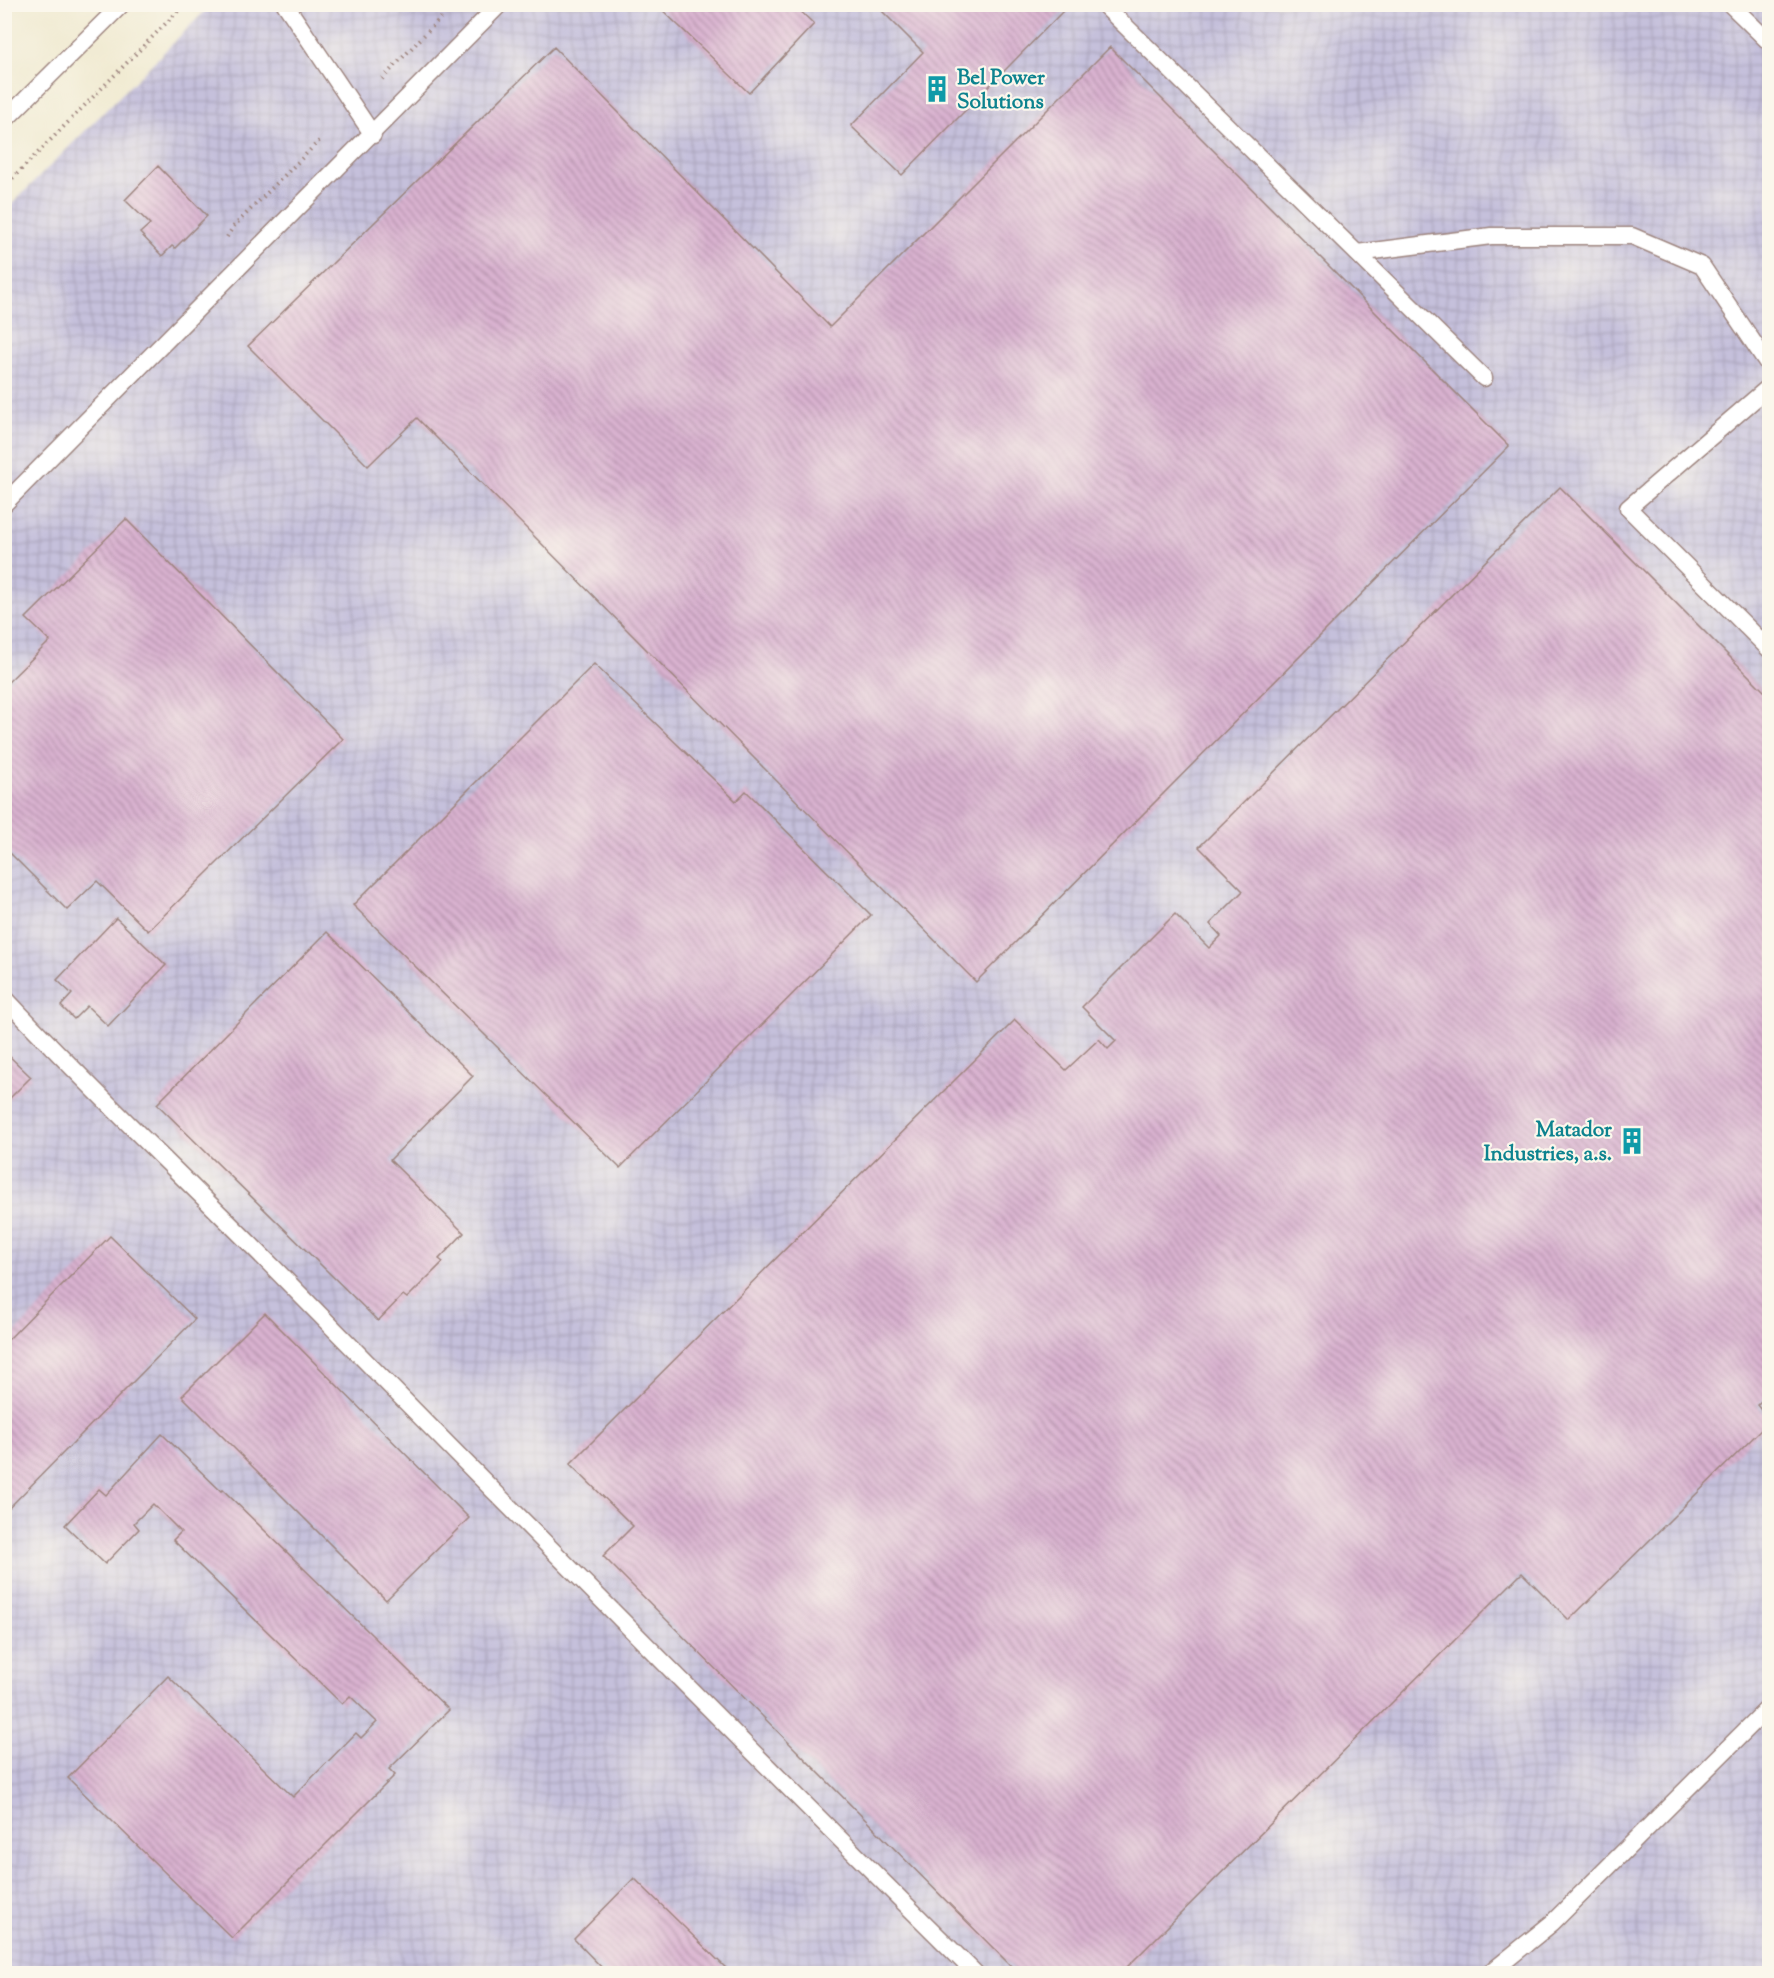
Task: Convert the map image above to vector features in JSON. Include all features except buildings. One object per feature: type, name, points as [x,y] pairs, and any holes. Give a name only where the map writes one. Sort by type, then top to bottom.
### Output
[{"type":"lane","points":[[4,121],[122,4]]},
{"type":"lane","points":[[285,4],[373,135]]},
{"type":"lane","points":[[4,504],[373,135],[500,4]]},
{"type":"lane","points":[[1103,4],[1484,378]]},
{"type":"lane","points":[[1731,4],[1770,43]]},
{"type":"lane","points":[[1357,253],[1491,236],[1632,236],[1702,266],[1770,367]]},
{"type":"lane","points":[[1770,407],[1763,390],[1628,508],[1770,650]]},
{"type":"lane","points":[[4,997],[77,1075],[271,1265],[417,1416],[976,1974]]},
{"type":"lane","points":[[1489,1974],[1552,1923],[1770,1706]]},
{"type":"path","points":[[4,187],[185,4]]},
{"type":"path","points":[[382,79],[454,4]]},
{"type":"shaded area","points":[[211,5],[1769,5],[1769,1973],[5,1973],[4,212]]},
{"type":"place","name":"Bel Power Solutions","points":[[937,89]]},
{"type":"place","name":"Matador Industries, a.s.","points":[[1632,1141]]}]
